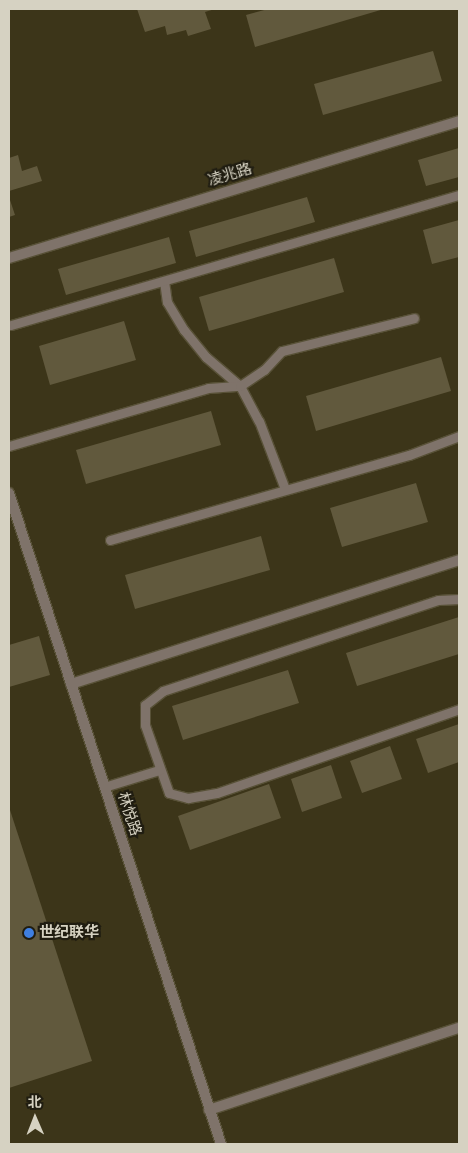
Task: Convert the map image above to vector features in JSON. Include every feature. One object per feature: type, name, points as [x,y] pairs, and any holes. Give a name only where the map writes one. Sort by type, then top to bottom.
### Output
[{"type":"street","name":"凌兆路","points":[[9,258],[459,121]]},
{"type":"street","name":"林悦路","points":[[9,493],[221,1144]]},
{"type":"street","points":[[71,684],[459,560]]},
{"type":"street","points":[[209,1110],[459,1028]]},
{"type":"lane","points":[[11,325],[459,195]]},
{"type":"lane","points":[[164,281],[167,302],[184,330],[206,357],[240,386],[259,421],[286,489]]},
{"type":"lane","points":[[9,446],[208,388],[240,386],[264,370],[282,351],[414,318]]},
{"type":"lane","points":[[110,540],[409,454],[459,436]]},
{"type":"lane","points":[[459,599],[438,600],[163,691],[145,705],[146,725],[159,770],[170,793],[188,798],[217,793],[459,709]]},
{"type":"lane","points":[[104,787],[159,770]]},
{"type":"building","points":[[137,9],[215,9],[205,12],[211,29],[188,36],[186,30],[167,35],[165,26],[145,32]]},
{"type":"building","points":[[268,9],[384,9],[255,47],[246,15]]},
{"type":"building","points":[[433,51],[442,81],[323,115],[314,84]]},
{"type":"building","points":[[459,148],[459,177],[426,186],[418,160]]},
{"type":"building","points":[[18,155],[22,171],[37,166],[42,181],[9,191],[9,158]]},
{"type":"building","points":[[9,197],[15,215],[9,217]]},
{"type":"building","points":[[307,197],[315,222],[196,257],[189,231]]},
{"type":"building","points":[[459,220],[459,257],[432,264],[423,230]]},
{"type":"building","points":[[169,237],[176,263],[66,295],[58,269]]},
{"type":"building","points":[[334,258],[344,292],[209,331],[199,297]]},
{"type":"building","points":[[124,321],[136,360],[50,385],[39,346]]},
{"type":"building","points":[[441,357],[451,391],[316,431],[306,396]]},
{"type":"building","points":[[211,411],[221,445],[86,484],[76,450]]},
{"type":"building","points":[[416,483],[428,522],[342,547],[330,508]]},
{"type":"building","points":[[261,536],[270,570],[135,609],[125,575]]},
{"type":"building","points":[[459,617],[459,654],[357,686],[346,653]]},
{"type":"building","points":[[39,636],[50,675],[9,687],[9,645]]},
{"type":"building","points":[[288,670],[299,703],[183,740],[172,706]]},
{"type":"building","points":[[459,724],[459,762],[428,773],[416,739]]},
{"type":"building","points":[[390,746],[402,779],[362,793],[350,761]]},
{"type":"building","points":[[331,765],[342,798],[302,812],[291,779]]},
{"type":"building","points":[[269,784],[281,818],[190,850],[178,816]]},
{"type":"building","name":"世纪联华","points":[[9,807],[92,1061],[9,1088]]},
{"type":"place","name":"世纪联华","points":[[29,933]]}]
